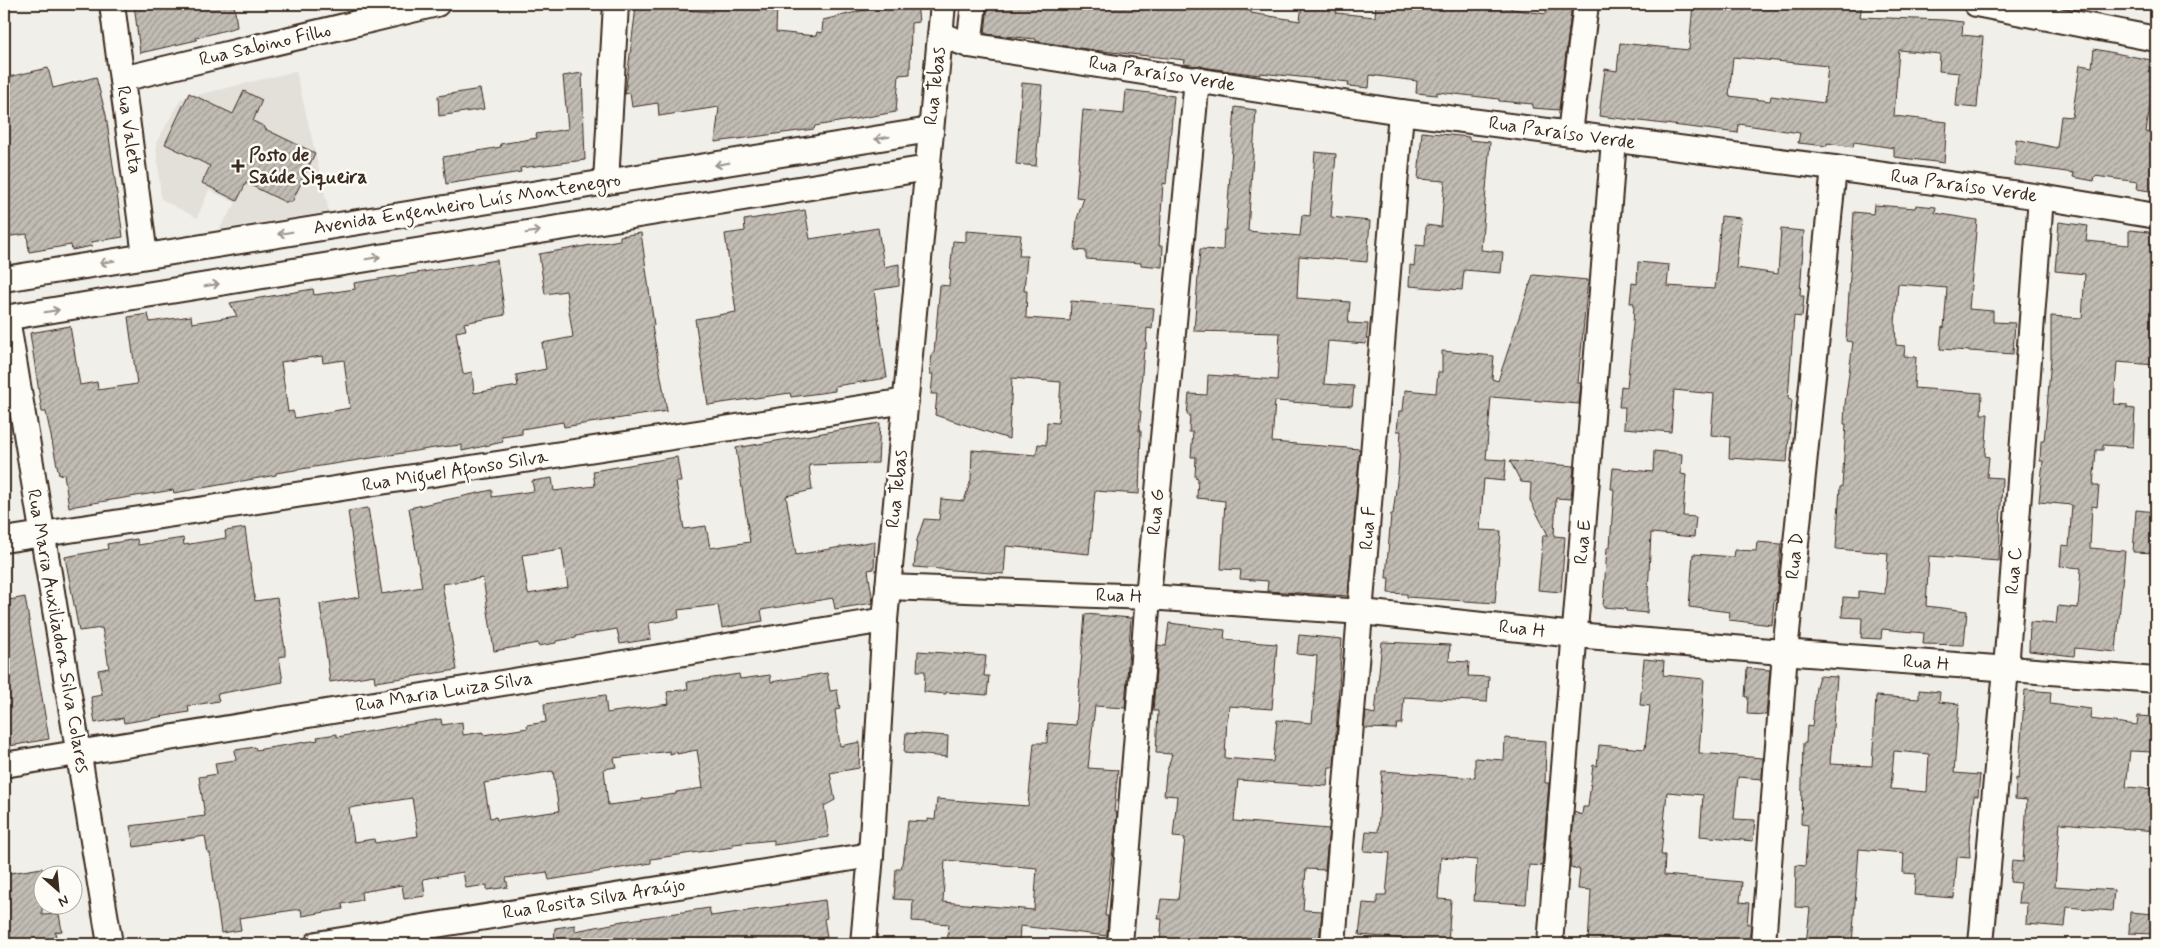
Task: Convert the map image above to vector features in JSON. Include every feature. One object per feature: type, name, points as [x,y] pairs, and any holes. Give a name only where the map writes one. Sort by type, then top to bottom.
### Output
[{"type":"street","name":"Rua Valeta","points":[[112,4],[145,256]]},
{"type":"street","name":"Rua Sabino Filho","points":[[122,79],[437,4]]},
{"type":"street","points":[[606,182],[616,4]]},
{"type":"street","name":"Rua Tebas","points":[[863,944],[871,855],[885,620],[930,130],[941,35],[942,4]]},
{"type":"street","name":"Rua Tebas","points":[[941,35],[969,45],[974,4]]},
{"type":"street","points":[[1570,133],[1586,4]]},
{"type":"street","points":[[1976,4],[2156,39]]},
{"type":"street","name":"Rua Paraíso Verde","points":[[969,45],[1401,112],[1834,168],[2040,197],[2156,216]]},
{"type":"street","name":"Rua G","points":[[1120,944],[1148,597],[1197,79]]},
{"type":"street","name":"Rua F","points":[[1333,944],[1362,612],[1401,112]]},
{"type":"street","name":"Avenida Engenheiro Luís Montenegro","points":[[4,279],[930,130]]},
{"type":"street","name":"Rua E","points":[[1550,944],[1614,140]]},
{"type":"street","name":"Avenida Engenheiro Luís Montenegro","points":[[5,318],[928,168]]},
{"type":"street","name":"Rua D","points":[[1763,944],[1785,652],[1834,168]]},
{"type":"street","name":"Rua C","points":[[1981,944],[2006,669],[2040,197]]},
{"type":"street","points":[[407,213],[414,251]]},
{"type":"street","name":"Rua Maria Auxiliadora Silva Colares","points":[[5,318],[110,944]]},
{"type":"street","name":"Rua Miguel Afonso Silva","points":[[4,540],[906,401]]},
{"type":"street","name":"Rua H","points":[[888,587],[1148,597],[1362,612],[1575,635],[2156,680]]},
{"type":"street","name":"Rua Maria Luiza Silva","points":[[4,765],[885,620]]},
{"type":"street","name":"Rua Rosita Silva Araújo","points":[[317,944],[871,855]]},
{"type":"shaded area","name":"Posto de Saúde Siqueira","points":[[296,71],[329,212],[219,229],[236,203],[209,190],[197,218],[161,199],[156,143],[181,99]]},
{"type":"building","points":[[134,4],[234,4],[237,27],[196,38],[197,40],[140,53]]},
{"type":"building","points":[[647,4],[661,4],[661,8],[712,12],[713,4],[777,4],[776,32],[816,36],[817,32],[822,33],[823,20],[890,4],[917,4],[919,22],[911,23],[910,74],[899,75],[896,112],[815,126],[814,129],[715,142],[719,107],[659,116],[658,103],[632,107],[630,93],[625,94],[636,7]]},
{"type":"building","points":[[988,4],[1222,4],[1241,6],[1241,9],[1251,11],[1251,13],[1300,21],[1302,4],[1337,4],[1336,13],[1375,17],[1376,4],[1511,4],[1511,9],[1546,14],[1547,4],[1572,4],[1559,110],[1532,108],[1533,104],[1499,101],[1499,99],[1437,92],[1437,95],[1416,93],[1417,81],[1370,75],[1369,88],[1348,86],[1349,82],[1229,71],[1184,64],[1185,60],[1093,50],[1036,41],[1036,39],[985,34]]},
{"type":"building","points":[[1693,4],[1862,4],[1860,17],[1963,22],[1962,35],[1983,37],[1977,108],[1956,106],[1959,73],[1939,71],[1940,54],[1899,50],[1894,116],[1947,122],[1944,163],[1894,157],[1894,148],[1854,142],[1853,147],[1827,143],[1827,146],[1798,143],[1800,133],[1739,124],[1738,133],[1599,116],[1605,69],[1617,71],[1620,43],[1689,50]],"holes":[[[1733,57],[1828,66],[1824,103],[1771,96],[1770,101],[1729,96]]]},
{"type":"building","points":[[2094,49],[2156,61],[2156,94],[2152,93],[2146,132],[2156,133],[2156,192],[2137,189],[2138,182],[2095,176],[2094,181],[2073,177],[2074,173],[2015,165],[2016,139],[2057,148],[2061,116],[2072,117],[2080,65],[2092,67]]},
{"type":"building","points":[[48,68],[53,88],[96,77],[106,115],[123,237],[91,242],[92,246],[72,250],[71,245],[29,252],[27,234],[4,237],[4,78]]},
{"type":"building","points":[[582,73],[585,160],[520,168],[521,172],[446,184],[443,157],[501,147],[500,144],[537,138],[536,134],[568,129],[563,76]]},
{"type":"building","points":[[1022,83],[1042,85],[1036,166],[1016,164]]},
{"type":"building","points":[[480,89],[484,109],[439,116],[438,96]]},
{"type":"building","points":[[1126,90],[1174,96],[1166,184],[1163,183],[1159,246],[1163,246],[1162,267],[1141,265],[1141,263],[1086,259],[1086,251],[1075,250],[1077,219],[1084,198],[1076,197],[1083,110],[1124,114]]},
{"type":"building","points":[[244,91],[262,100],[253,121],[265,127],[265,129],[315,153],[292,202],[285,202],[246,183],[237,201],[202,183],[210,166],[165,144],[189,93],[233,114]]},
{"type":"building","points":[[1235,107],[1256,110],[1248,231],[1300,236],[1302,215],[1310,216],[1315,152],[1336,154],[1331,217],[1370,221],[1367,262],[1299,256],[1297,298],[1350,302],[1348,323],[1368,324],[1366,344],[1328,341],[1324,384],[1354,386],[1352,406],[1275,401],[1272,442],[1360,449],[1348,596],[1267,591],[1268,581],[1240,579],[1241,570],[1221,569],[1225,501],[1197,498],[1196,457],[1191,457],[1193,432],[1189,432],[1190,415],[1187,415],[1189,394],[1207,395],[1208,375],[1277,380],[1280,333],[1194,331],[1200,249],[1223,250]]},
{"type":"building","points":[[1422,132],[1469,137],[1469,140],[1490,142],[1481,250],[1503,252],[1501,273],[1464,270],[1462,290],[1409,286],[1410,265],[1414,266],[1416,245],[1425,246],[1426,225],[1441,227],[1445,181],[1418,179]]},
{"type":"building","points":[[1874,205],[1915,208],[1916,205],[1936,207],[1935,213],[1977,220],[1969,309],[1993,311],[1993,322],[2015,323],[2013,354],[1940,349],[1942,327],[1944,328],[1947,288],[1898,284],[1895,324],[1896,345],[1905,346],[1904,356],[1916,357],[1914,388],[1982,393],[1981,414],[1988,414],[1985,456],[1989,457],[1987,477],[2002,478],[1999,561],[1929,556],[1926,606],[1967,611],[1964,645],[1923,644],[1924,633],[1882,629],[1881,639],[1861,638],[1862,618],[1842,617],[1843,597],[1858,598],[1858,591],[1885,594],[1888,553],[1836,549],[1846,424],[1844,424],[1845,404],[1853,342],[1846,341],[1854,212],[1873,214]]},
{"type":"building","points":[[805,210],[810,239],[878,228],[884,267],[899,264],[899,286],[874,290],[887,378],[835,386],[835,391],[791,397],[790,393],[708,405],[695,319],[736,312],[725,234],[745,231],[744,220]]},
{"type":"building","points":[[1721,216],[1741,218],[1736,268],[1778,274],[1781,229],[1804,231],[1800,296],[1804,296],[1802,317],[1794,316],[1788,399],[1792,400],[1787,462],[1729,458],[1730,437],[1711,435],[1714,394],[1674,390],[1671,432],[1624,428],[1625,407],[1619,407],[1621,386],[1627,387],[1634,303],[1630,303],[1632,283],[1637,284],[1638,262],[1669,265],[1667,286],[1715,289]]},
{"type":"building","points":[[2059,222],[2088,226],[2086,241],[2129,245],[2129,230],[2156,234],[2156,365],[2117,362],[2114,404],[2127,405],[2127,408],[2135,409],[2133,447],[2103,445],[2103,450],[2096,450],[2093,486],[2099,486],[2097,507],[2092,506],[2090,548],[2125,551],[2116,652],[2075,648],[2074,656],[2029,651],[2030,622],[2056,624],[2058,606],[2078,608],[2081,568],[2060,566],[2062,545],[2069,546],[2072,505],[2039,502],[2043,461],[2040,461],[2041,441],[2044,441],[2051,358],[2051,316],[2082,318],[2085,274],[2055,271]]},
{"type":"building","points":[[966,231],[1021,235],[1019,256],[1027,256],[1024,291],[1027,291],[1026,318],[1070,321],[1071,301],[1154,308],[1152,329],[1147,328],[1139,411],[1141,411],[1139,431],[1141,431],[1139,494],[1095,491],[1089,554],[1006,546],[1004,574],[914,567],[917,540],[924,519],[939,520],[941,499],[964,501],[971,480],[972,450],[1036,455],[1038,444],[1046,445],[1047,422],[1058,423],[1061,382],[1012,378],[1009,439],[935,415],[937,394],[931,394],[933,374],[930,374],[932,353],[934,353],[940,285],[949,286],[953,241],[966,242]]},
{"type":"building","points":[[641,233],[654,325],[652,326],[667,411],[564,427],[563,422],[522,429],[522,434],[502,437],[503,442],[462,451],[462,445],[441,447],[276,473],[276,475],[174,493],[173,490],[69,507],[64,474],[59,475],[46,412],[42,412],[30,333],[70,326],[80,385],[97,382],[98,390],[137,384],[128,317],[148,314],[150,322],[191,316],[192,323],[237,316],[230,303],[313,289],[314,295],[355,289],[354,283],[497,260],[505,315],[464,323],[466,330],[456,332],[463,374],[472,372],[474,393],[518,386],[516,375],[546,369],[542,343],[573,337],[566,291],[545,294],[539,254],[620,240],[620,236]],"holes":[[[322,356],[323,363],[344,360],[350,408],[295,418],[293,411],[288,412],[281,362]]]},
{"type":"building","points":[[1533,275],[1588,280],[1578,383],[1581,383],[1579,404],[1491,397],[1486,459],[1506,460],[1504,481],[1484,479],[1480,530],[1501,531],[1495,603],[1407,597],[1407,594],[1388,593],[1389,578],[1386,578],[1391,514],[1393,514],[1398,473],[1401,431],[1397,431],[1399,411],[1403,411],[1405,390],[1436,393],[1438,372],[1442,372],[1442,351],[1494,356],[1492,379],[1498,381]]},
{"type":"building","points":[[880,423],[878,463],[809,465],[812,490],[786,496],[796,555],[875,541],[874,569],[868,570],[873,603],[835,609],[833,598],[761,610],[763,621],[722,628],[718,605],[678,610],[679,618],[649,623],[651,639],[620,644],[617,629],[576,636],[576,638],[556,641],[556,643],[538,646],[538,643],[494,651],[483,578],[442,584],[457,670],[375,682],[374,675],[330,682],[320,604],[360,597],[348,511],[368,508],[382,594],[422,587],[409,508],[492,490],[492,497],[534,491],[532,481],[552,478],[554,491],[595,486],[593,471],[677,457],[681,482],[676,482],[684,529],[706,526],[710,548],[750,542],[736,448]],"holes":[[[562,549],[568,587],[528,594],[522,555]]]},
{"type":"building","points":[[1654,451],[1682,454],[1681,474],[1686,475],[1683,516],[1696,517],[1694,537],[1651,533],[1647,613],[1603,607],[1607,548],[1610,547],[1614,489],[1611,489],[1613,468],[1653,472]]},
{"type":"building","points":[[1510,461],[1574,466],[1571,499],[1556,498],[1554,536],[1565,537],[1561,592],[1538,590],[1543,535],[1548,535],[1530,500],[1531,483],[1521,482]]},
{"type":"building","points":[[2136,510],[2156,512],[2156,553],[2133,552]]},
{"type":"building","points":[[245,528],[255,601],[277,598],[285,650],[285,656],[279,657],[283,682],[217,694],[219,701],[188,706],[189,712],[124,723],[123,718],[95,723],[91,697],[102,695],[98,670],[109,668],[106,648],[102,628],[79,631],[65,557],[108,549],[107,544],[137,539],[138,545],[183,538],[184,545],[226,538],[225,531]]},
{"type":"building","points":[[1757,542],[1781,544],[1772,625],[1729,620],[1730,612],[1689,607],[1693,554],[1734,557],[1735,550],[1756,551]]},
{"type":"building","points":[[25,597],[49,739],[4,747],[4,622],[8,621],[4,601]]},
{"type":"building","points":[[1085,614],[1131,618],[1125,708],[1095,706],[1088,768],[1118,770],[1114,812],[1117,812],[1105,916],[1108,916],[1107,936],[1020,926],[1019,944],[947,944],[949,924],[912,921],[913,900],[894,899],[896,869],[901,869],[904,857],[908,821],[928,822],[928,819],[935,820],[937,799],[1028,806],[1034,743],[1047,743],[1048,723],[1076,725]],"holes":[[[945,860],[1037,868],[1034,910],[943,902]]]},
{"type":"building","points":[[1169,623],[1225,630],[1224,639],[1234,641],[1277,644],[1272,709],[1229,706],[1225,758],[1273,762],[1277,720],[1312,723],[1317,656],[1297,654],[1299,635],[1342,639],[1334,767],[1329,767],[1327,786],[1238,780],[1234,821],[1329,829],[1325,870],[1306,869],[1303,910],[1322,911],[1319,944],[1160,944],[1162,919],[1158,919],[1161,899],[1178,900],[1185,838],[1173,837],[1177,796],[1164,795],[1166,774],[1172,754],[1156,753],[1158,711],[1153,711],[1158,645],[1166,646]]},
{"type":"building","points":[[1382,642],[1450,645],[1449,661],[1469,662],[1468,676],[1489,677],[1487,702],[1404,697],[1402,724],[1397,724],[1396,729],[1364,728],[1366,712],[1375,714]]},
{"type":"building","points":[[918,651],[986,656],[984,676],[989,676],[987,695],[924,692],[925,671],[917,671]]},
{"type":"building","points":[[1644,659],[1664,661],[1663,675],[1704,679],[1699,753],[1763,758],[1762,779],[1738,777],[1734,819],[1755,820],[1753,841],[1700,836],[1703,795],[1667,792],[1661,855],[1665,855],[1664,875],[1742,882],[1740,902],[1749,903],[1747,924],[1751,924],[1749,944],[1708,944],[1709,941],[1657,937],[1657,944],[1588,944],[1591,890],[1578,889],[1580,869],[1570,868],[1574,812],[1582,815],[1583,807],[1588,807],[1593,765],[1597,766],[1599,745],[1645,749],[1650,706],[1640,705]]},
{"type":"building","points":[[1747,668],[1770,670],[1766,715],[1747,714],[1748,697],[1745,697]]},
{"type":"building","points":[[827,673],[830,691],[837,690],[840,709],[835,710],[840,746],[860,742],[859,768],[830,773],[835,800],[824,806],[829,837],[774,845],[774,840],[733,844],[733,847],[651,859],[651,863],[549,880],[547,872],[506,878],[508,887],[487,890],[487,885],[466,888],[463,872],[423,879],[425,896],[404,899],[402,885],[361,892],[362,900],[342,904],[343,909],[302,916],[301,909],[239,918],[241,930],[221,933],[210,853],[208,853],[205,836],[134,847],[130,826],[205,816],[199,777],[217,774],[215,763],[236,760],[235,750],[255,747],[256,750],[318,740],[317,737],[337,734],[337,737],[441,719],[442,725],[462,722],[463,735],[483,732],[483,735],[528,728],[527,725],[546,722],[544,704],[605,695],[607,713],[669,704],[667,692],[688,689],[687,682],[739,674],[740,679],[770,675],[771,682]],"holes":[[[697,750],[703,788],[642,799],[642,801],[608,805],[604,769],[616,767],[614,758],[670,751],[670,754],[677,752],[677,754]],[[553,771],[559,811],[497,820],[496,817],[490,818],[484,783]],[[412,798],[418,836],[375,843],[374,839],[354,842],[349,808]]]},
{"type":"building","points":[[1819,676],[1837,677],[1830,764],[1872,766],[1876,696],[1919,699],[1919,690],[1940,692],[1939,702],[1959,704],[1954,773],[1980,775],[1978,796],[1974,796],[1969,840],[1970,858],[1957,857],[1954,898],[1914,895],[1916,874],[1903,873],[1904,853],[1859,849],[1852,944],[1806,944],[1810,908],[1795,907],[1796,865],[1805,866],[1808,825],[1801,824],[1803,743],[1806,743],[1807,726],[1812,727]],"holes":[[[1894,751],[1929,754],[1927,792],[1891,789]]]},
{"type":"building","points":[[2025,690],[2051,692],[2050,704],[2091,709],[2090,719],[2137,725],[2138,716],[2155,717],[2152,752],[2130,751],[2126,787],[2156,789],[2156,831],[2060,823],[2055,886],[2114,890],[2112,911],[2067,907],[2065,927],[2026,924],[2027,903],[2018,903],[2020,883],[2010,882],[2012,861],[2023,862],[2027,800],[2015,799]]},
{"type":"building","points":[[906,733],[948,736],[947,757],[904,753]]},
{"type":"building","points":[[1505,738],[1546,741],[1545,783],[1549,783],[1542,866],[1529,865],[1526,904],[1474,901],[1477,860],[1441,857],[1438,899],[1451,900],[1448,944],[1407,944],[1407,939],[1359,935],[1363,903],[1377,904],[1377,895],[1386,895],[1390,853],[1364,851],[1366,831],[1378,832],[1382,771],[1475,778],[1475,758],[1504,760]]},
{"type":"building","points":[[32,870],[32,916],[59,916],[62,931],[55,932],[57,942],[14,944],[13,938],[4,940],[4,874]]},
{"type":"building","points":[[825,900],[827,918],[824,919],[827,937],[783,944],[554,944],[555,928],[575,925],[575,931],[617,922],[709,908],[711,916]]},
{"type":"building","points":[[2130,912],[2153,914],[2152,934],[2129,933]]},
{"type":"place","name":"Posto de Saúde Siqueira","points":[[238,166]]}]
